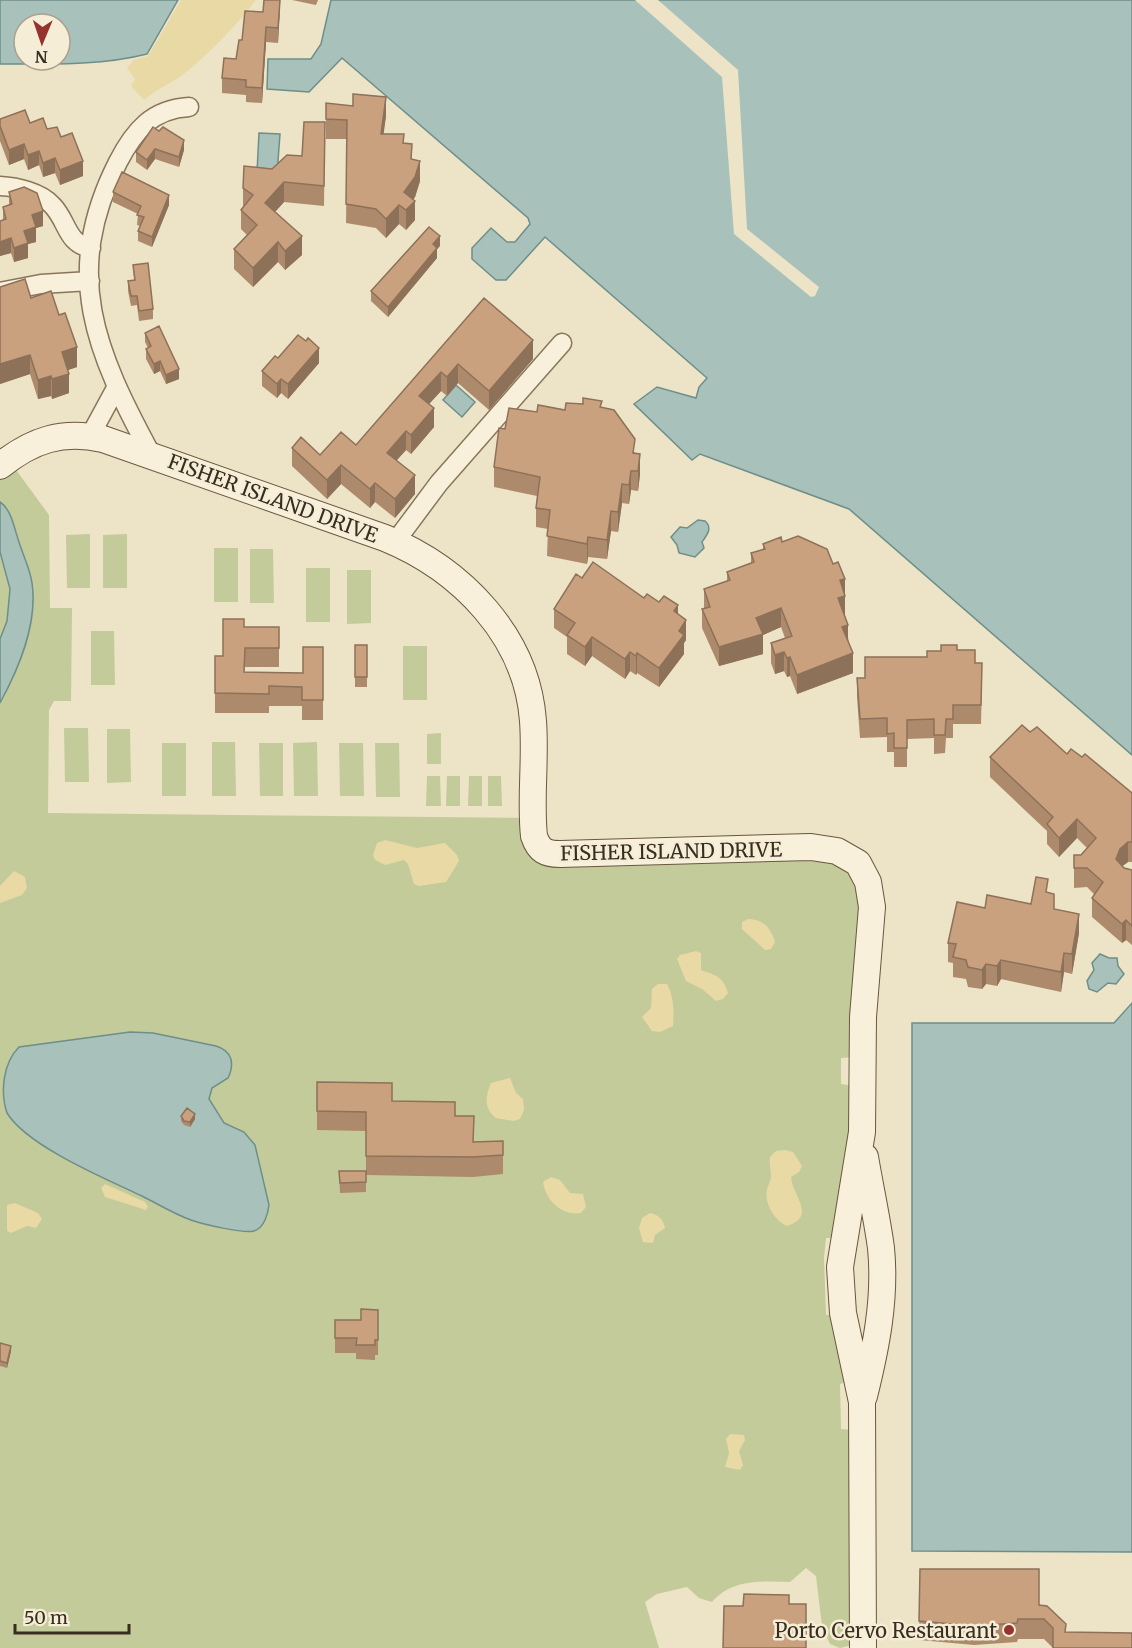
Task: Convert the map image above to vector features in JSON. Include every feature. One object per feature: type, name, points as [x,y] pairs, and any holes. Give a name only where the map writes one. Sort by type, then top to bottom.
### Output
[{"type":"street","name":"FISHER ISLAND DRIVE","points":[[152,454],[116,388],[94,325],[90,281],[91,248],[96,213],[104,192],[139,127],[165,110],[189,107]]},
{"type":"street","points":[[0,186],[23,190],[47,200],[57,210],[71,238],[81,246],[91,248]]},
{"type":"street","points":[[0,292],[41,284],[90,281]]},
{"type":"street","name":"FISHER ISLAND DRIVE","points":[[395,542],[439,483],[562,343]]},
{"type":"street","points":[[90,436],[116,388]]},
{"type":"street","name":"FISHER ISLAND DRIVE","points":[[0,466],[22,449],[45,439],[63,435],[90,436],[152,454],[395,542],[420,554],[457,580],[488,611],[511,648],[522,674],[532,711],[533,831],[541,850],[560,854],[811,847],[837,851],[858,863],[868,882],[872,908],[863,1017],[861,1207],[840,1267],[843,1313],[863,1348]]},
{"type":"street","name":"FISHER ISLAND DRIVE","points":[[861,1207],[880,1245],[882,1275],[881,1308],[863,1348],[863,1648]]},
{"type":"green space","points":[[11,463],[49,515],[50,608],[72,608],[71,701],[54,701],[49,710],[48,813],[526,818],[527,847],[836,857],[862,886],[855,1057],[841,1058],[841,1084],[854,1086],[839,1238],[826,1238],[824,1257],[826,1315],[840,1314],[851,1380],[840,1384],[841,1429],[854,1430],[852,1645],[840,1648],[830,1644],[822,1626],[816,1576],[806,1568],[790,1582],[758,1582],[738,1585],[720,1594],[712,1602],[699,1598],[687,1587],[657,1594],[645,1602],[659,1648],[0,1648],[0,473]]},
{"type":"green space","points":[[90,534],[90,588],[67,588],[66,535]]},
{"type":"green space","points":[[127,534],[127,588],[103,588],[103,535]]},
{"type":"green space","points":[[214,548],[238,548],[238,602],[214,602]]},
{"type":"green space","points":[[250,549],[273,549],[274,603],[250,603]]},
{"type":"green space","points":[[306,568],[330,568],[330,622],[306,622]]},
{"type":"green space","points":[[347,570],[371,570],[371,623],[347,624]]},
{"type":"green space","points":[[91,631],[114,631],[115,685],[91,685]]},
{"type":"green space","points":[[403,646],[427,646],[427,700],[403,700]]},
{"type":"green space","points":[[64,728],[88,728],[89,782],[65,782]]},
{"type":"green space","points":[[107,729],[130,729],[131,782],[107,783]]},
{"type":"green space","points":[[441,733],[441,764],[427,764],[427,734]]},
{"type":"green space","points":[[212,742],[235,742],[236,796],[212,796]]},
{"type":"green space","points":[[317,742],[318,796],[294,796],[293,743]]},
{"type":"green space","points":[[162,743],[186,743],[186,796],[162,796]]},
{"type":"green space","points":[[259,743],[283,743],[283,796],[260,796]]},
{"type":"green space","points":[[339,743],[363,743],[364,796],[340,796]]},
{"type":"green space","points":[[375,743],[399,743],[400,797],[376,797]]},
{"type":"green space","points":[[427,776],[440,776],[441,806],[426,806]]},
{"type":"green space","points":[[447,776],[460,776],[460,806],[446,806]]},
{"type":"green space","points":[[469,776],[482,776],[482,806],[468,806]]},
{"type":"green space","points":[[488,776],[501,776],[502,806],[488,806]]},
{"type":"sand","points":[[181,0],[256,0],[225,36],[200,60],[180,77],[144,100],[131,86],[135,79],[127,68],[134,60],[148,56]]},
{"type":"sand","points":[[385,840],[417,848],[445,843],[457,855],[459,861],[446,882],[419,886],[414,884],[408,864],[404,860],[385,865],[375,860],[373,855],[377,843]]},
{"type":"sand","points":[[14,871],[25,877],[27,888],[22,895],[0,903],[0,886]]},
{"type":"sand","points":[[748,919],[758,921],[769,929],[775,942],[771,949],[765,950],[742,929],[742,922]]},
{"type":"sand","points":[[696,951],[701,953],[701,970],[714,975],[724,983],[728,993],[723,999],[716,1001],[702,989],[686,981],[677,959],[680,955]]},
{"type":"sand","points":[[658,984],[667,984],[673,1010],[673,1026],[660,1032],[652,1031],[642,1017],[651,1008],[652,989]]},
{"type":"sand","points":[[510,1078],[516,1093],[523,1099],[524,1110],[520,1119],[513,1121],[496,1118],[489,1111],[487,1102],[491,1083]]},
{"type":"sand","points":[[776,1151],[793,1152],[802,1166],[799,1172],[791,1177],[801,1205],[801,1217],[787,1226],[778,1220],[767,1201],[767,1190],[771,1178],[770,1157]]},
{"type":"sand","points":[[551,1177],[560,1180],[570,1193],[583,1194],[586,1207],[581,1213],[561,1210],[551,1201],[543,1182]]},
{"type":"sand","points":[[105,1184],[145,1202],[148,1207],[146,1210],[105,1197],[101,1188]]},
{"type":"sand","points":[[15,1203],[38,1213],[42,1219],[36,1228],[27,1226],[11,1233],[7,1231],[7,1205]]},
{"type":"sand","points":[[650,1213],[660,1218],[665,1228],[655,1235],[653,1243],[643,1242],[639,1228],[642,1218]]},
{"type":"sand","points":[[730,1434],[744,1435],[745,1440],[739,1451],[743,1465],[740,1470],[725,1467],[729,1453],[726,1439]]},
{"type":"water","points":[[0,0],[178,0],[147,54],[111,61],[72,63],[72,12],[12,12],[12,64],[0,64]]},
{"type":"water","points":[[331,0],[1132,0],[1132,755],[849,509],[700,454],[692,460],[634,404],[657,387],[696,398],[699,387],[707,378],[545,237],[506,280],[496,280],[472,259],[472,248],[491,228],[507,242],[515,242],[530,224],[528,218],[342,58],[309,92],[267,89],[268,59],[311,59],[321,44]]},
{"type":"water","points":[[259,133],[280,134],[277,174],[257,172]]},
{"type":"water","points":[[456,385],[475,402],[462,417],[443,400]]},
{"type":"water","points":[[0,502],[7,509],[30,572],[33,598],[30,630],[14,675],[0,703],[0,639],[7,621],[10,589],[0,552]]},
{"type":"water","points":[[698,520],[705,521],[709,526],[702,542],[704,548],[695,557],[679,553],[671,537],[680,527],[687,528]]},
{"type":"water","points":[[1100,954],[1109,958],[1117,958],[1118,966],[1124,974],[1116,984],[1108,983],[1097,992],[1089,989],[1087,981],[1094,970],[1092,963]]},
{"type":"water","points":[[1132,1003],[1132,1552],[912,1551],[912,1023],[1114,1023]]},
{"type":"water","points":[[130,1032],[153,1033],[216,1046],[229,1054],[231,1067],[228,1078],[212,1088],[209,1099],[224,1123],[244,1132],[255,1145],[269,1205],[265,1220],[254,1231],[223,1228],[178,1215],[49,1149],[31,1138],[7,1113],[4,1078],[9,1061],[19,1047]]},
{"type":"pier","points":[[635,0],[658,0],[738,70],[747,229],[819,287],[815,296],[811,297],[734,234],[722,77]]},
{"type":"building","points":[[264,0],[280,0],[278,28],[266,27],[262,88],[246,87],[246,80],[222,78],[224,58],[236,59],[239,40],[242,40],[245,11],[263,12]]},
{"type":"building","points":[[353,94],[386,97],[381,134],[404,134],[403,143],[412,144],[411,159],[420,161],[415,177],[404,192],[415,201],[406,210],[399,205],[386,219],[376,209],[346,204],[347,120],[326,119],[326,103],[353,106]]},
{"type":"building","points":[[25,110],[30,123],[43,118],[47,129],[57,127],[61,137],[72,133],[83,161],[60,170],[55,158],[43,163],[39,151],[28,155],[24,144],[9,150],[0,126],[0,119]]},
{"type":"building","points":[[304,122],[325,122],[324,186],[284,182],[265,203],[302,236],[285,251],[278,242],[253,268],[234,249],[257,225],[241,210],[253,195],[243,188],[244,166],[272,169],[287,155],[302,156]]},
{"type":"building","points":[[153,127],[159,131],[163,127],[184,140],[179,157],[155,149],[147,160],[136,152]]},
{"type":"building","points":[[122,172],[169,195],[152,237],[138,231],[144,217],[137,215],[141,206],[113,192]]},
{"type":"building","points":[[24,187],[37,193],[43,211],[32,215],[36,227],[24,231],[28,243],[14,248],[11,238],[0,242],[0,221],[6,219],[3,207],[12,204],[9,192]]},
{"type":"building","points":[[429,227],[440,236],[433,244],[437,248],[388,307],[371,291]]},
{"type":"building","points":[[148,263],[153,309],[139,311],[137,296],[131,296],[128,281],[135,280],[133,265]]},
{"type":"building","points":[[25,279],[31,298],[51,291],[59,315],[65,313],[77,347],[62,352],[69,374],[38,380],[30,355],[0,364],[0,287]]},
{"type":"building","points":[[484,298],[533,340],[489,391],[458,364],[447,377],[441,372],[419,396],[434,408],[411,435],[406,431],[387,453],[415,475],[395,499],[375,483],[370,489],[341,465],[327,480],[292,448],[301,437],[320,455],[341,432],[356,445]]},
{"type":"building","points":[[159,326],[179,369],[166,375],[160,361],[154,364],[146,349],[151,346],[145,333]]},
{"type":"building","points":[[298,335],[306,341],[308,338],[319,348],[288,384],[281,379],[277,384],[262,371],[275,356],[278,358]]},
{"type":"building","points":[[583,398],[602,401],[600,407],[614,410],[635,439],[633,453],[640,454],[638,471],[631,471],[629,485],[622,484],[618,512],[611,511],[607,540],[588,537],[587,544],[547,536],[550,510],[536,508],[540,477],[494,467],[499,428],[505,429],[509,408],[537,412],[538,405],[565,410],[566,403],[583,404]]},
{"type":"building","points":[[798,536],[827,549],[833,564],[838,562],[845,579],[840,580],[845,596],[838,598],[848,625],[842,627],[853,653],[797,675],[790,657],[787,658],[784,652],[775,655],[771,643],[792,636],[781,608],[756,618],[763,634],[719,647],[702,609],[710,607],[704,589],[730,580],[727,572],[754,562],[751,553],[765,549],[763,544],[781,537],[782,542]]},
{"type":"building","points":[[593,562],[644,598],[647,594],[659,602],[664,596],[678,605],[674,611],[686,620],[679,631],[684,635],[659,668],[637,653],[636,656],[630,652],[625,659],[592,637],[585,647],[567,635],[575,623],[554,609],[576,574],[582,578]]},
{"type":"building","points":[[223,619],[244,619],[244,627],[279,627],[279,648],[245,648],[244,672],[303,673],[303,647],[323,647],[323,700],[302,700],[302,687],[269,686],[269,694],[215,693],[215,656],[223,656]]},
{"type":"building","points":[[355,645],[367,645],[367,677],[355,677]]},
{"type":"building","points":[[941,645],[957,645],[957,650],[975,650],[975,663],[982,663],[981,705],[953,705],[953,719],[946,719],[945,735],[934,735],[934,719],[907,720],[907,748],[894,748],[894,733],[887,734],[887,718],[860,719],[857,678],[865,678],[865,657],[927,657],[927,651],[941,651]]},
{"type":"building","points":[[1022,725],[1030,732],[1037,727],[1067,754],[1071,749],[1082,757],[1085,754],[1132,793],[1132,842],[1128,842],[1120,849],[1116,859],[1124,868],[1132,870],[1132,926],[1126,920],[1122,924],[1092,898],[1103,882],[1087,868],[1074,868],[1074,855],[1081,855],[1096,838],[1077,819],[1059,838],[1047,824],[1053,817],[990,757]]},
{"type":"building","points":[[1036,877],[1048,879],[1046,892],[1054,894],[1054,909],[1079,914],[1072,954],[1064,953],[1061,972],[1001,960],[997,966],[986,964],[982,970],[968,967],[966,960],[953,957],[956,944],[948,943],[957,902],[985,908],[987,895],[1031,904]]},
{"type":"building","points":[[317,1082],[392,1083],[392,1101],[455,1102],[455,1116],[474,1116],[473,1142],[503,1141],[503,1155],[366,1156],[366,1112],[317,1111]]},
{"type":"building","points":[[187,1108],[195,1114],[190,1122],[184,1121],[181,1116]]},
{"type":"building","points":[[339,1171],[366,1171],[366,1182],[340,1183]]},
{"type":"building","points":[[361,1309],[378,1310],[378,1340],[375,1340],[375,1345],[356,1345],[357,1338],[335,1338],[335,1320],[361,1320]]},
{"type":"building","points":[[0,1343],[11,1346],[7,1363],[0,1361]]},
{"type":"building","points":[[920,1569],[1039,1569],[1039,1605],[1047,1606],[1066,1624],[1065,1632],[1132,1633],[1132,1648],[1053,1648],[1053,1628],[1044,1619],[1018,1619],[1017,1623],[974,1626],[919,1621]]},
{"type":"building","points":[[744,1594],[789,1595],[789,1604],[806,1604],[806,1648],[723,1648],[724,1606],[743,1606]]},
{"type":"place","name":"Porto Cervo Restaurant","points":[[1009,1630]]}]
